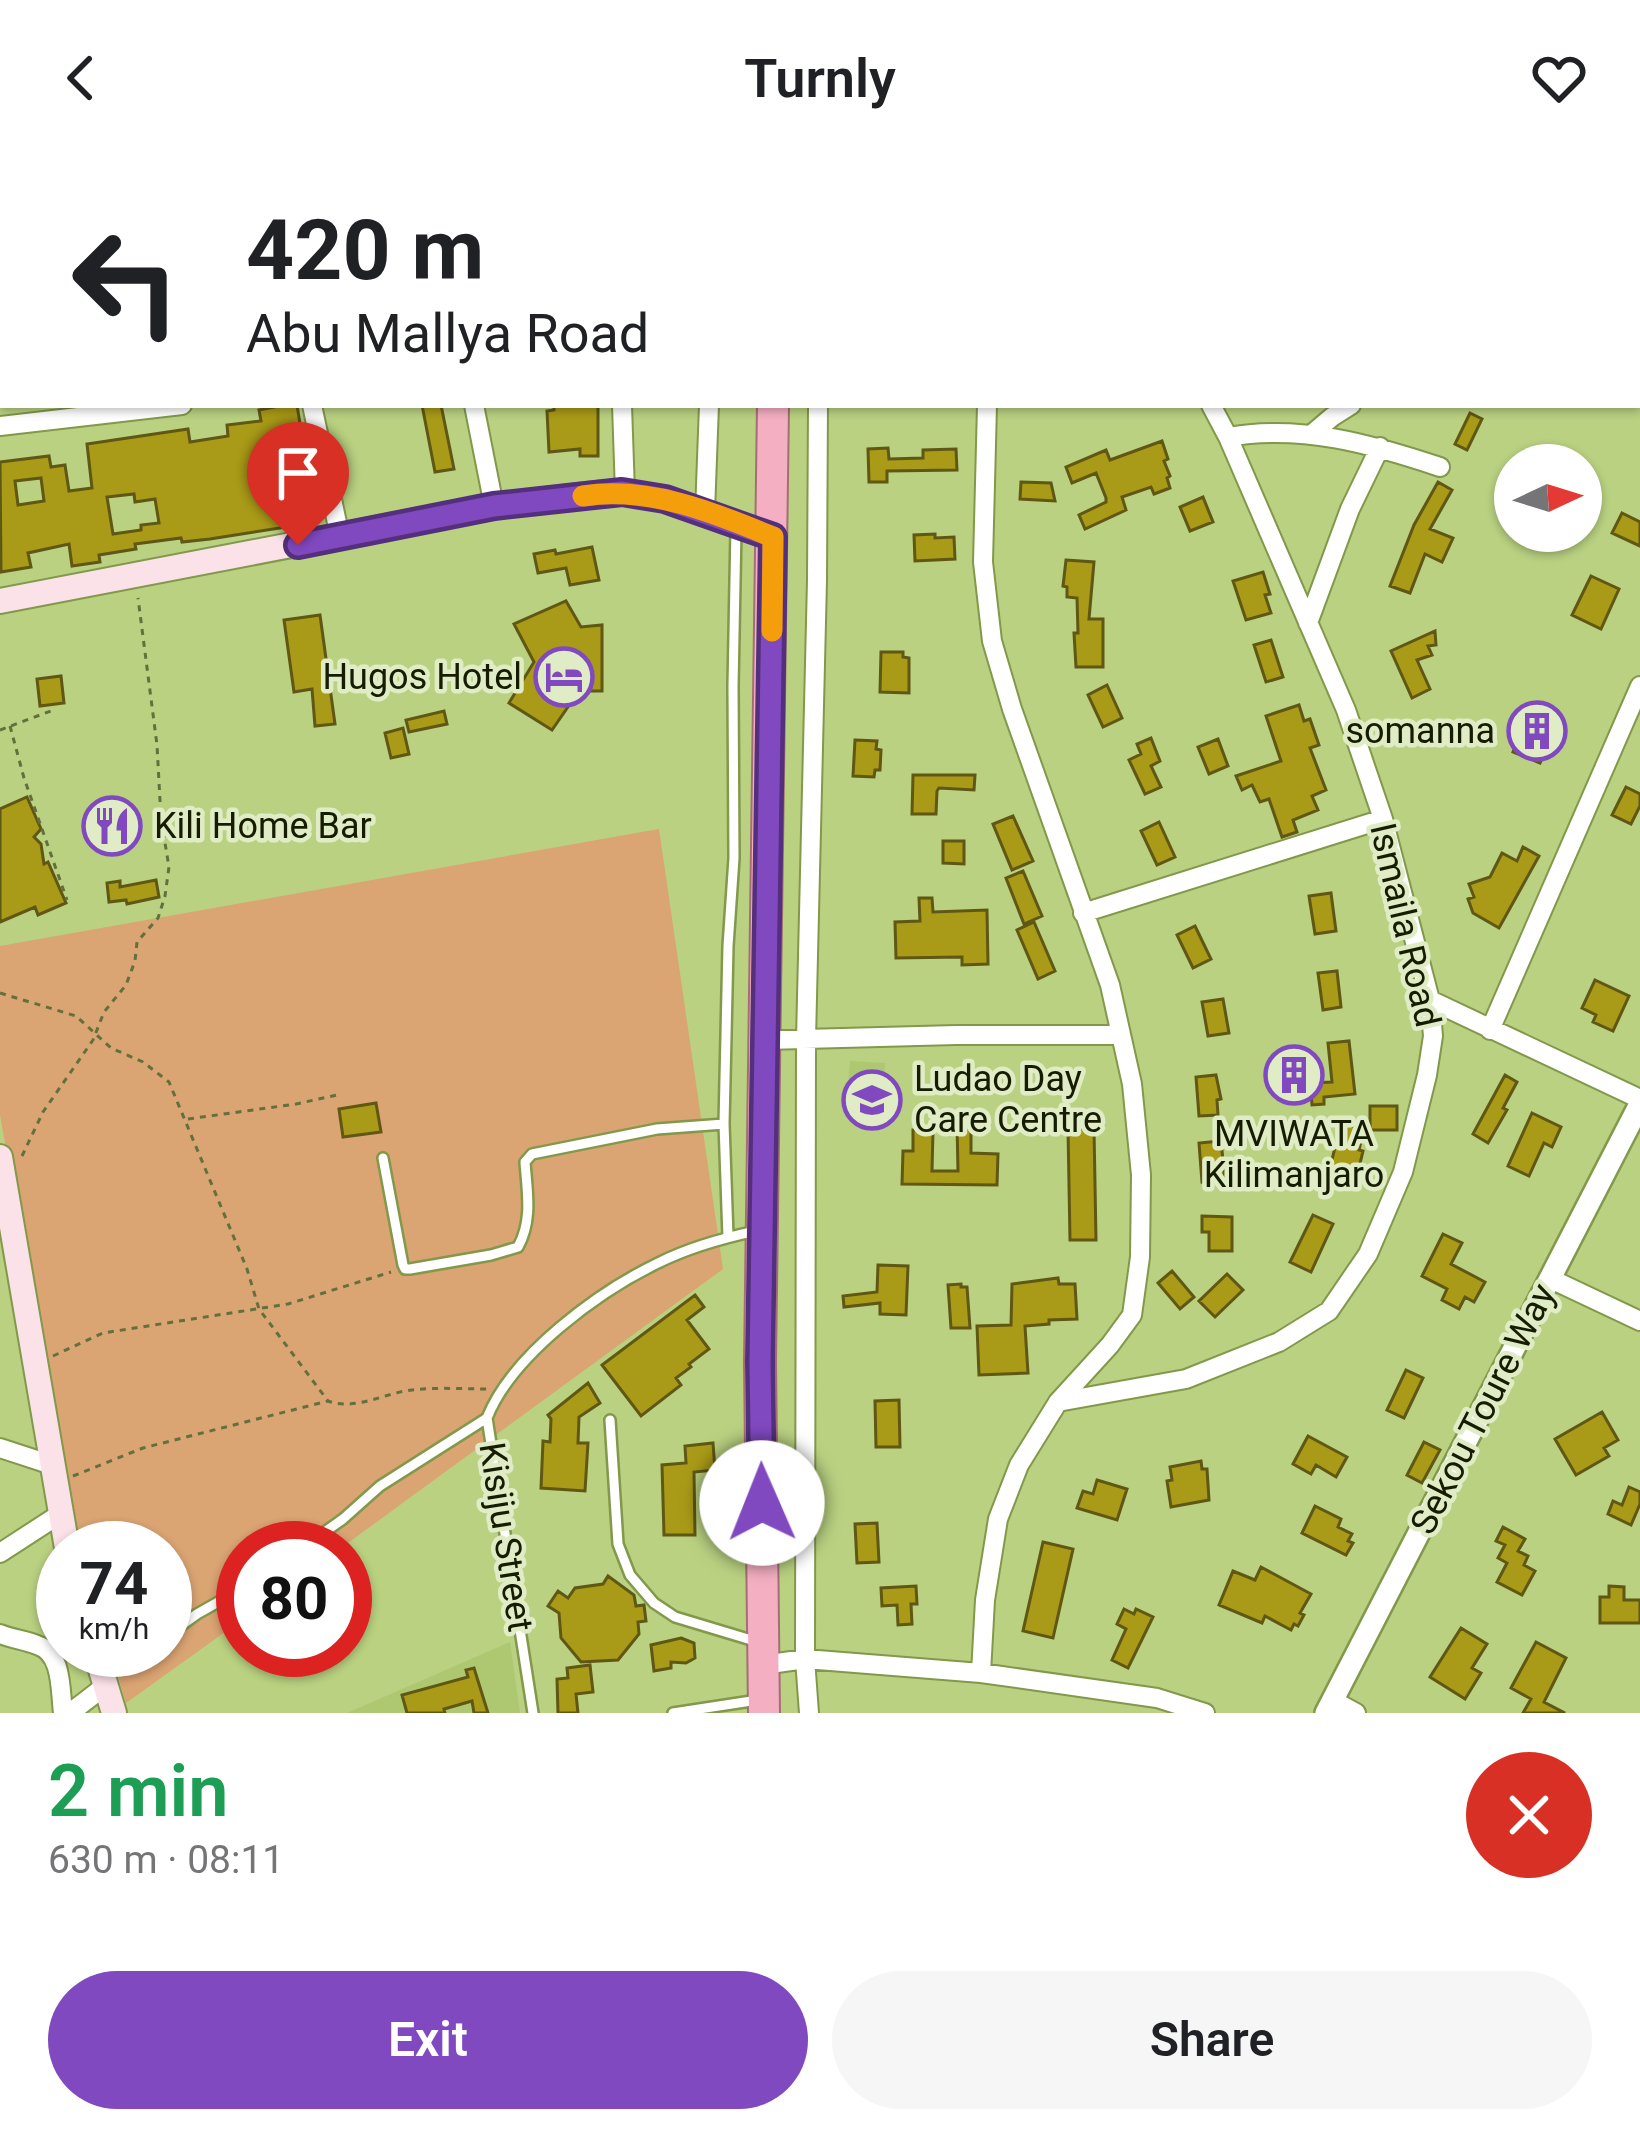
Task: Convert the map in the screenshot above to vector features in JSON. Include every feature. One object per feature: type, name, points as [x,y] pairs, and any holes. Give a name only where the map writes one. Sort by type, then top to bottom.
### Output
[{"type":"highway","points":[[756,1705],[763,1654],[760,1362],[773,408]]},
{"type":"main road","points":[[0,601],[494,506],[625,493],[665,499],[773,537]]},
{"type":"main road","points":[[0,1156],[61,1521]]},
{"type":"main road","points":[[103,1677],[114,1713]]},
{"type":"street","points":[[0,426],[145,408]]},
{"type":"street","points":[[313,408],[340,537]]},
{"type":"street","points":[[476,408],[494,506]]},
{"type":"street","points":[[622,408],[625,493]]},
{"type":"street","points":[[705,512],[709,408]]},
{"type":"street","points":[[809,1713],[805,1659],[806,1039],[818,408]]},
{"type":"street","points":[[981,1673],[985,1600],[998,1519],[1019,1465],[1058,1402],[1132,1315],[1140,1257],[1141,1175],[1132,1084],[1110,985],[992,641],[983,562],[986,408]]},
{"type":"street","name":"Ismaila Road","points":[[1058,1402],[1186,1379],[1279,1342],[1329,1311],[1367,1255],[1403,1172],[1433,1036],[1430,1000],[1383,819],[1346,710],[1213,408]]},
{"type":"street","points":[[1312,434],[1347,408]]},
{"type":"street","points":[[1228,436],[1275,431],[1312,434],[1380,447],[1440,466]]},
{"type":"street","points":[[1308,622],[1350,509],[1380,447]]},
{"type":"street","points":[[1490,1030],[1640,686]]},
{"type":"street","points":[[1082,913],[1383,819]]},
{"type":"street","points":[[1430,1000],[1640,1101]]},
{"type":"street","points":[[766,1040],[1121,1035]]},
{"type":"street","name":"Sekou Toure Way","points":[[1329,1706],[1640,1101]]},
{"type":"street","points":[[1551,1279],[1640,1321]]},
{"type":"street","points":[[5,1453],[54,1475]]},
{"type":"street","points":[[0,1552],[60,1514]]},
{"type":"street","points":[[0,1634],[51,1652],[67,1713],[104,1680]]},
{"type":"street","points":[[763,1654],[981,1673],[1157,1698],[1205,1713]]},
{"type":"street","points":[[1329,1706],[1356,1713]]},
{"type":"lane","points":[[728,1237],[724,1124],[734,858],[736,524]]},
{"type":"lane","points":[[382,1158],[405,1269],[518,1246],[528,1216],[525,1162],[532,1154],[657,1129],[724,1124]]},
{"type":"lane","name":"Kisiju Street","points":[[533,1713],[487,1418],[502,1389],[532,1354],[599,1298],[663,1260],[763,1230]]},
{"type":"lane","points":[[340,1521],[380,1486],[487,1418]]},
{"type":"lane","points":[[610,1420],[618,1544],[629,1575],[654,1603],[675,1617],[763,1654]]},
{"type":"lane","points":[[104,1680],[108,1677]]},
{"type":"lane","points":[[673,1713],[756,1705]]},
{"type":"lane","points":[[731,1713],[756,1705]]},
{"type":"path","points":[[6,1190],[43,1112],[97,1034],[104,1012],[126,985],[137,942],[158,918],[169,876],[135,576]]},
{"type":"path","points":[[0,730],[56,710]]},
{"type":"path","points":[[10,726],[67,900]]},
{"type":"path","points":[[0,994],[70,1013],[111,1048],[161,1075],[175,1092],[248,1269],[259,1310],[328,1401],[338,1405],[367,1402],[419,1390],[502,1389]]},
{"type":"path","points":[[187,1120],[338,1095]]},
{"type":"path","points":[[35,1364],[103,1333],[259,1310],[405,1269]]},
{"type":"path","points":[[54,1475],[328,1401]]},
{"type":"shaded area","points":[[659,829],[723,1269],[372,1525],[372,1521],[216,1521],[216,1638],[192,1656],[192,1521],[72,1521],[0,1115],[0,946]]},
{"type":"shaded area","name":"Ludao Day Care Centre","points":[[850,1061],[885,1063],[883,1116],[860,1115],[861,1086],[848,1084]]},
{"type":"shaded area","points":[[510,1642],[520,1713],[347,1713]]},
{"type":"shaded area","points":[[118,1677],[162,1677],[126,1703]]},
{"type":"building","points":[[297,408],[312,498],[306,498],[308,511],[299,525],[210,539],[135,544],[136,549],[99,555],[100,562],[72,566],[69,544],[28,553],[31,567],[1,572],[0,462],[49,456],[51,467],[65,465],[69,491],[92,488],[87,444],[188,429],[190,442],[228,436],[227,425],[261,421],[259,410]],"holes":[[[41,478],[44,501],[18,505],[15,481]],[[134,494],[135,502],[155,499],[159,523],[113,534],[107,497]]]},
{"type":"building","points":[[423,408],[442,408],[454,469],[435,472]]},
{"type":"building","points":[[598,408],[598,456],[580,456],[580,449],[549,452],[547,411]]},
{"type":"building","points":[[1470,413],[1482,419],[1467,450],[1455,444]]},
{"type":"building","points":[[1162,441],[1170,488],[1154,494],[1151,487],[1122,497],[1126,510],[1085,529],[1079,515],[1106,498],[1096,473],[1072,483],[1066,467],[1106,450],[1110,460]]},
{"type":"building","points":[[888,448],[889,459],[923,458],[923,450],[956,449],[957,470],[887,471],[887,482],[869,482],[868,449]]},
{"type":"building","points":[[1021,482],[1051,483],[1055,501],[1020,499]]},
{"type":"building","points":[[1438,482],[1452,490],[1430,529],[1453,538],[1442,562],[1425,554],[1410,593],[1390,586],[1414,525]]},
{"type":"building","points":[[1203,497],[1213,522],[1190,531],[1180,507]]},
{"type":"building","points":[[1622,513],[1640,522],[1640,546],[1612,533]]},
{"type":"building","points":[[935,534],[935,538],[954,537],[955,559],[915,561],[914,535]]},
{"type":"building","points":[[592,547],[599,580],[570,585],[566,568],[538,573],[534,554]]},
{"type":"building","points":[[1066,560],[1094,562],[1089,619],[1103,619],[1103,667],[1076,667],[1077,598],[1067,597],[1063,586]]},
{"type":"building","points":[[1263,572],[1271,613],[1246,620],[1233,581]]},
{"type":"building","points":[[1591,576],[1619,589],[1601,629],[1572,615]]},
{"type":"building","name":"Hugos Hotel","points":[[566,601],[581,627],[602,625],[602,691],[579,691],[552,730],[509,703],[534,662],[514,624]]},
{"type":"building","points":[[320,615],[335,724],[315,726],[312,689],[294,692],[284,620]]},
{"type":"building","points":[[1435,631],[1436,645],[1428,646],[1432,655],[1417,660],[1430,689],[1412,698],[1391,651]]},
{"type":"building","points":[[1271,640],[1283,677],[1266,682],[1254,645]]},
{"type":"building","points":[[881,652],[903,652],[909,658],[909,693],[880,692]]},
{"type":"building","points":[[61,676],[64,703],[40,706],[37,679]]},
{"type":"building","points":[[1107,685],[1122,718],[1103,727],[1088,695]]},
{"type":"building","points":[[1299,705],[1319,745],[1310,748],[1326,790],[1312,796],[1318,810],[1293,820],[1297,832],[1282,837],[1269,799],[1260,802],[1252,785],[1242,790],[1236,776],[1281,761],[1266,716]]},
{"type":"building","points":[[444,711],[447,724],[409,732],[406,720]]},
{"type":"building","name":"somanna","points":[[1530,711],[1557,722],[1549,757],[1544,755],[1540,763],[1513,752]]},
{"type":"building","points":[[403,728],[409,754],[391,758],[385,733]]},
{"type":"building","points":[[1151,738],[1160,761],[1151,766],[1161,787],[1145,794],[1129,760],[1141,754],[1137,744]]},
{"type":"building","points":[[1218,739],[1228,766],[1209,774],[1198,747]]},
{"type":"building","points":[[855,740],[877,741],[880,770],[875,770],[874,777],[853,776]]},
{"type":"building","points":[[913,775],[975,775],[974,790],[939,788],[936,814],[912,814]]},
{"type":"building","points":[[1626,787],[1640,794],[1631,824],[1612,815]]},
{"type":"building","points":[[27,797],[41,829],[34,837],[66,903],[38,915],[35,907],[0,922],[0,809]]},
{"type":"building","points":[[1013,816],[1033,861],[1012,870],[993,824]]},
{"type":"building","points":[[1159,822],[1175,857],[1157,865],[1141,831]]},
{"type":"building","points":[[943,841],[964,841],[964,864],[943,863]]},
{"type":"building","points":[[1523,847],[1539,856],[1499,928],[1473,913],[1469,884],[1490,877],[1502,853],[1517,861]]},
{"type":"building","points":[[1023,871],[1042,916],[1024,924],[1006,878]]},
{"type":"building","points":[[156,880],[159,897],[127,904],[126,900],[109,902],[107,883],[120,881],[120,887]]},
{"type":"building","points":[[1331,893],[1336,931],[1315,934],[1309,896]]},
{"type":"building","points":[[919,898],[932,898],[933,912],[987,910],[988,964],[962,965],[962,957],[896,958],[895,922],[920,921]]},
{"type":"building","points":[[1034,922],[1055,971],[1038,979],[1017,930]]},
{"type":"building","points":[[1195,926],[1211,959],[1193,968],[1177,935]]},
{"type":"building","points":[[1337,971],[1341,1007],[1323,1010],[1318,973]]},
{"type":"building","points":[[1595,980],[1629,996],[1613,1031],[1593,1022],[1596,1015],[1582,1008]]},
{"type":"building","points":[[1223,999],[1229,1033],[1208,1036],[1202,1002]]},
{"type":"building","points":[[1349,1041],[1355,1094],[1324,1097],[1324,1104],[1312,1105],[1310,1083],[1332,1082],[1328,1043]]},
{"type":"building","name":"MVIWATA Kilimanjaro","points":[[1305,1061],[1307,1087],[1283,1089],[1280,1063]]},
{"type":"building","points":[[1216,1075],[1221,1099],[1217,1100],[1218,1115],[1199,1116],[1196,1077]]},
{"type":"building","points":[[1505,1075],[1517,1082],[1488,1143],[1473,1134]]},
{"type":"building","points":[[376,1103],[381,1132],[343,1137],[339,1109]]},
{"type":"building","points":[[1370,1106],[1397,1106],[1397,1130],[1370,1130]]},
{"type":"building","points":[[1532,1113],[1561,1127],[1552,1147],[1544,1143],[1529,1176],[1508,1166]]},
{"type":"building","points":[[1341,1123],[1364,1129],[1356,1180],[1329,1172]]},
{"type":"building","points":[[957,1124],[971,1124],[971,1153],[998,1154],[997,1185],[902,1184],[903,1151],[913,1151],[913,1130],[933,1130],[932,1171],[958,1171]]},
{"type":"building","points":[[1068,1129],[1094,1129],[1096,1240],[1070,1240]]},
{"type":"building","points":[[1221,1141],[1225,1180],[1202,1182],[1199,1143]]},
{"type":"building","points":[[1313,1215],[1333,1224],[1311,1272],[1290,1262]]},
{"type":"building","points":[[1202,1216],[1232,1217],[1232,1251],[1209,1251],[1209,1232],[1202,1232]]},
{"type":"building","points":[[1443,1234],[1462,1243],[1451,1264],[1485,1282],[1474,1302],[1465,1297],[1459,1309],[1442,1300],[1447,1289],[1422,1276]]},
{"type":"building","points":[[878,1265],[908,1266],[906,1315],[880,1314],[880,1303],[844,1307],[843,1296],[877,1292]]},
{"type":"building","points":[[1172,1271],[1194,1297],[1180,1309],[1158,1283]]},
{"type":"building","points":[[1227,1274],[1243,1290],[1215,1317],[1199,1301]]},
{"type":"building","points":[[1058,1278],[1059,1284],[1075,1284],[1077,1319],[1025,1326],[1028,1373],[979,1375],[977,1326],[1011,1325],[1012,1284]]},
{"type":"building","points":[[948,1285],[967,1287],[970,1328],[951,1328]]},
{"type":"building","points":[[695,1295],[704,1307],[687,1320],[709,1349],[676,1378],[681,1385],[641,1416],[602,1365]]},
{"type":"building","points":[[1406,1370],[1423,1378],[1404,1418],[1387,1410]]},
{"type":"building","points":[[588,1383],[600,1403],[579,1417],[578,1443],[588,1443],[585,1491],[541,1488],[543,1441],[550,1442],[548,1415]]},
{"type":"building","points":[[899,1400],[900,1447],[876,1447],[875,1401]]},
{"type":"building","points":[[1602,1412],[1618,1440],[1604,1448],[1609,1456],[1576,1475],[1555,1439]]},
{"type":"building","points":[[1308,1436],[1347,1457],[1336,1477],[1316,1465],[1311,1474],[1293,1464]]},
{"type":"building","points":[[1424,1442],[1440,1450],[1422,1483],[1407,1475]]},
{"type":"building","points":[[713,1443],[715,1470],[694,1472],[695,1535],[664,1535],[662,1465],[686,1463],[685,1446]]},
{"type":"building","points":[[1201,1461],[1202,1469],[1207,1469],[1209,1500],[1171,1507],[1170,1467]]},
{"type":"building","points":[[1097,1480],[1127,1489],[1117,1520],[1077,1508],[1083,1491],[1093,1494]]},
{"type":"building","points":[[1629,1487],[1640,1492],[1631,1525],[1608,1514],[1613,1501],[1622,1505]]},
{"type":"building","points":[[1315,1506],[1341,1519],[1338,1527],[1352,1534],[1346,1555],[1302,1533]]},
{"type":"building","points":[[877,1523],[879,1562],[857,1563],[855,1524]]},
{"type":"building","points":[[1503,1527],[1525,1539],[1518,1551],[1528,1556],[1524,1565],[1535,1571],[1522,1595],[1497,1582],[1507,1563],[1498,1558],[1505,1545],[1496,1541]]},
{"type":"building","points":[[1043,1542],[1073,1549],[1053,1638],[1023,1631]]},
{"type":"building","points":[[1261,1567],[1311,1594],[1298,1626],[1294,1624],[1291,1630],[1265,1616],[1262,1623],[1219,1605],[1233,1571],[1255,1580]]},
{"type":"building","points":[[608,1576],[634,1595],[636,1606],[644,1605],[646,1621],[638,1622],[639,1634],[618,1660],[581,1662],[561,1638],[559,1613],[548,1606],[558,1591],[568,1598],[575,1588],[603,1584]]},
{"type":"building","points":[[916,1586],[912,1624],[898,1625],[897,1605],[882,1606],[881,1588]]},
{"type":"building","points":[[1609,1586],[1624,1587],[1624,1600],[1640,1600],[1640,1623],[1600,1623],[1600,1597],[1609,1597]]},
{"type":"building","points":[[1124,1609],[1153,1617],[1128,1668],[1112,1660],[1126,1629],[1117,1624]]},
{"type":"building","points":[[1461,1628],[1487,1644],[1472,1668],[1481,1673],[1465,1699],[1430,1677]]},
{"type":"building","points":[[681,1638],[694,1643],[695,1658],[654,1671],[651,1645]]},
{"type":"building","points":[[1536,1642],[1566,1658],[1544,1702],[1565,1713],[1523,1713],[1531,1699],[1511,1688]]},
{"type":"building","points":[[590,1665],[593,1692],[576,1694],[578,1713],[558,1713],[557,1679],[568,1678],[567,1668]]},
{"type":"building","points":[[474,1668],[488,1713],[474,1713],[472,1701],[444,1709],[445,1713],[407,1713],[402,1695],[468,1677],[466,1670]]},
{"type":"slow traffic","points":[[583,496],[622,492],[665,499],[773,537],[772,631]]},
{"type":"place","name":"Hugos Hotel","points":[[564,677]]},
{"type":"place","name":"somanna","points":[[1537,731]]},
{"type":"place","name":"Kili Home Bar","points":[[112,826]]},
{"type":"place","name":"MVIWATA Kilimanjaro","points":[[1294,1075]]},
{"type":"place","name":"Ludao Day Care Centre","points":[[872,1100]]},
{"type":"route","points":[[298,545],[494,506],[622,492],[665,499],[773,537],[760,1362],[762,1503]]}]
